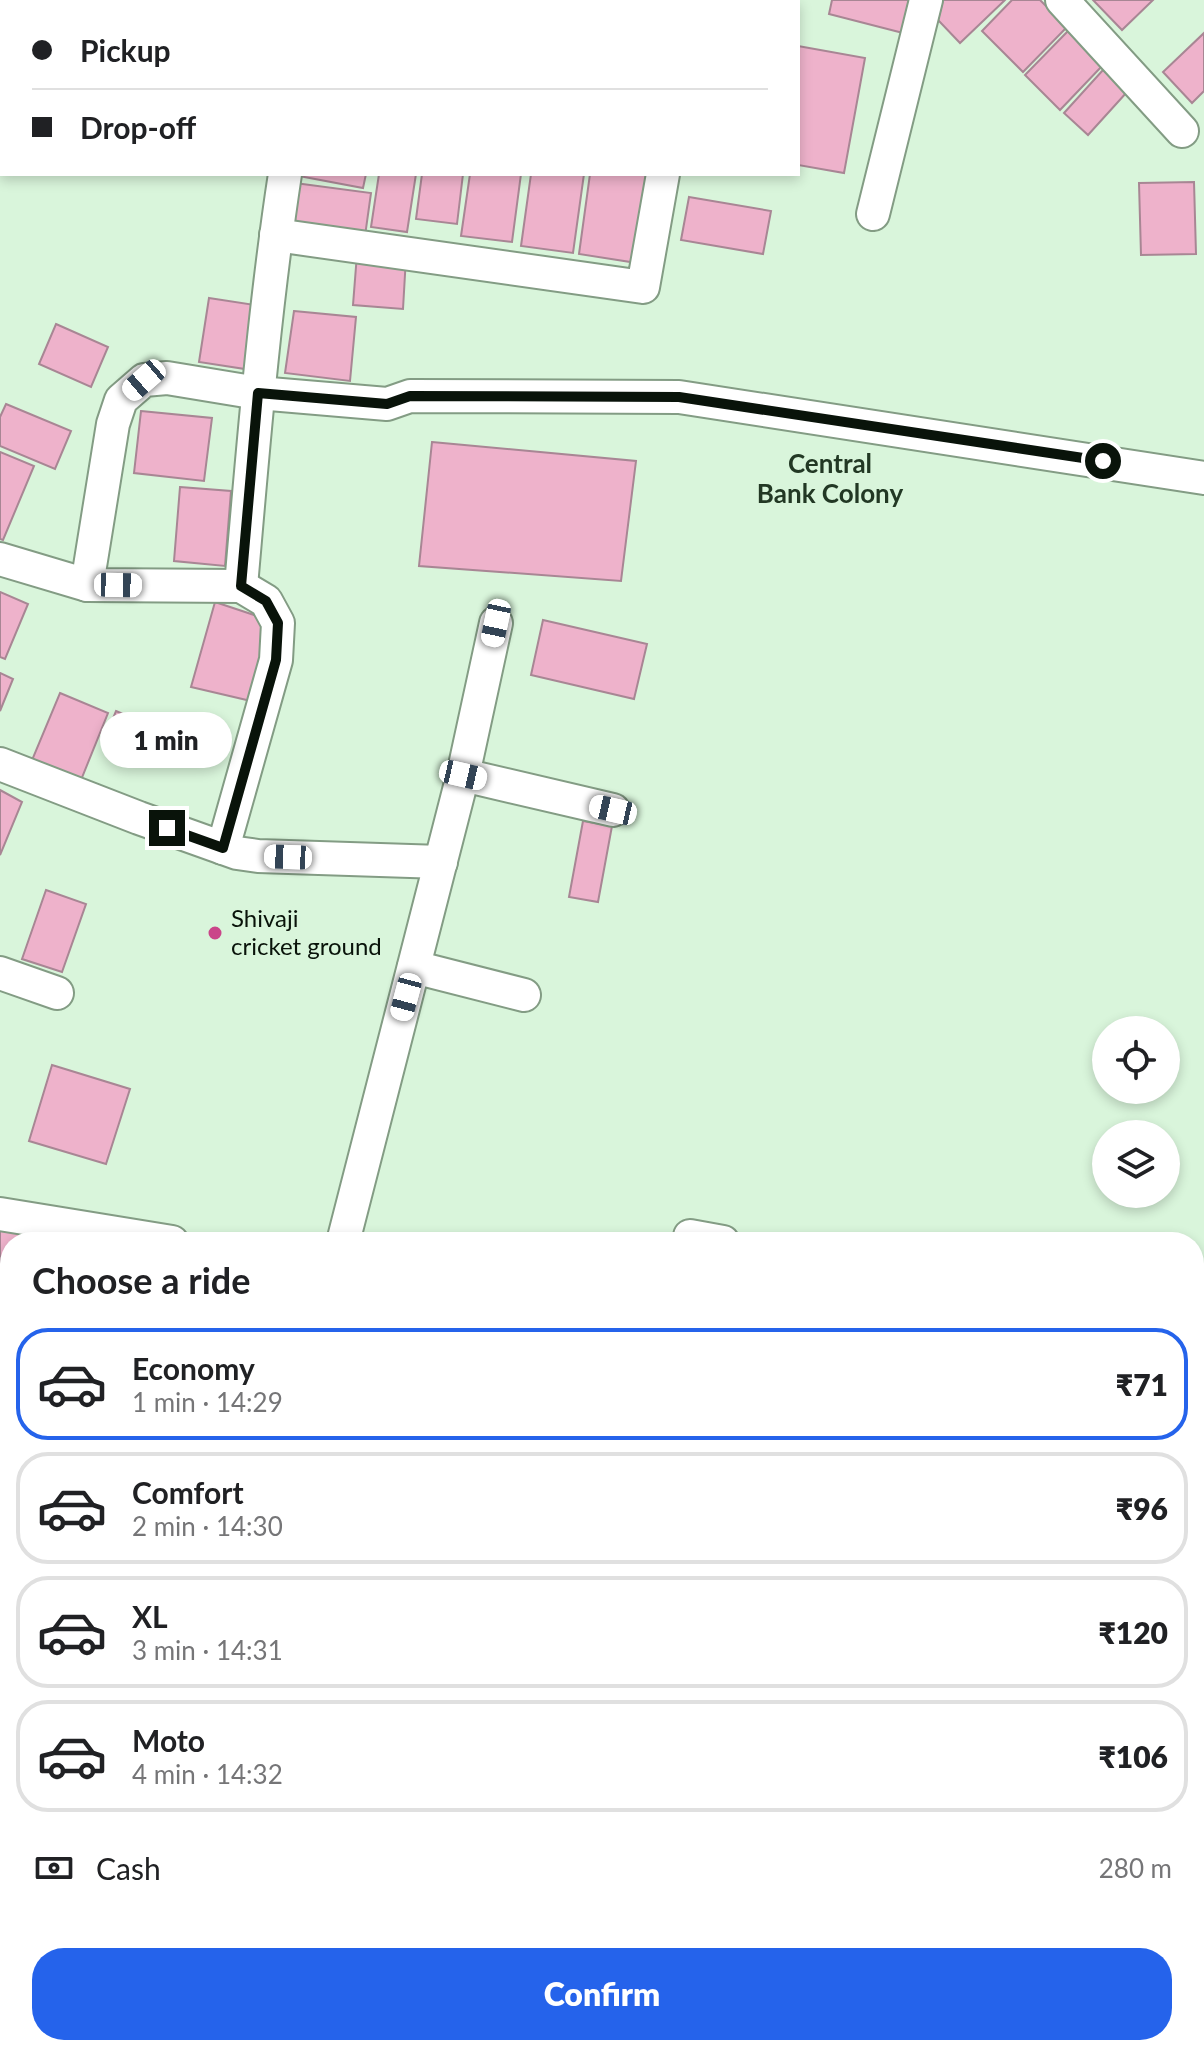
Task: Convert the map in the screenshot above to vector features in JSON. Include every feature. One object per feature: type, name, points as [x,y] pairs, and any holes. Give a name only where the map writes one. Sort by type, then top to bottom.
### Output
[{"type":"street","points":[[873,214],[926,0]]},
{"type":"street","points":[[1062,0],[1182,131]]},
{"type":"street","points":[[241,586],[258,393],[285,176]]},
{"type":"street","points":[[276,235],[643,287],[663,176]]},
{"type":"street","points":[[87,585],[113,424],[121,400],[144,380],[167,378],[258,393],[387,404],[410,396],[679,397],[1204,478]]},
{"type":"street","points":[[0,559],[87,585],[241,586],[266,601],[278,623],[276,660],[223,848]]},
{"type":"street","points":[[346,1232],[463,775],[496,623]]},
{"type":"street","points":[[0,764],[237,853],[441,862]]},
{"type":"street","points":[[463,775],[613,810]]},
{"type":"street","points":[[414,967],[524,995]]},
{"type":"street","points":[[0,973],[57,993]]},
{"type":"street","points":[[0,1214],[111,1232]]},
{"type":"building","points":[[832,0],[911,1],[903,33],[829,14]]},
{"type":"building","points":[[943,0],[1005,0],[960,43],[938,20]]},
{"type":"building","points":[[1012,0],[1040,0],[1067,27],[1023,72],[982,31]]},
{"type":"building","points":[[1093,0],[1153,0],[1122,30]]},
{"type":"building","points":[[1068,31],[1103,65],[1060,110],[1025,75]]},
{"type":"building","points":[[1204,33],[1204,91],[1192,103],[1163,72]]},
{"type":"building","points":[[800,46],[865,58],[844,173],[800,165]]},
{"type":"building","points":[[1103,70],[1127,92],[1088,135],[1064,113]]},
{"type":"building","points":[[299,176],[366,176],[363,188]]},
{"type":"building","points":[[379,176],[416,176],[407,232],[371,227]]},
{"type":"building","points":[[422,176],[463,176],[457,224],[416,219]]},
{"type":"building","points":[[470,176],[521,176],[512,242],[461,236]]},
{"type":"building","points":[[531,176],[584,176],[573,253],[521,246]]},
{"type":"building","points":[[590,176],[650,176],[637,263],[579,254]]},
{"type":"building","points":[[1194,182],[1196,254],[1141,255],[1139,183]]},
{"type":"building","points":[[295,183],[371,193],[365,236],[289,227]]},
{"type":"building","points":[[689,197],[771,211],[763,254],[681,240]]},
{"type":"building","points":[[357,254],[406,257],[403,309],[353,305]]},
{"type":"building","points":[[209,298],[255,305],[245,369],[199,362]]},
{"type":"building","points":[[294,311],[356,317],[350,381],[285,373]]},
{"type":"building","points":[[56,324],[108,347],[91,387],[39,364]]},
{"type":"building","points":[[6,404],[71,431],[55,469],[0,446],[0,417]]},
{"type":"building","points":[[141,411],[212,418],[204,481],[134,473]]},
{"type":"building","points":[[432,442],[636,461],[621,581],[419,566]]},
{"type":"building","points":[[0,452],[34,466],[3,540],[0,539]]},
{"type":"building","points":[[180,487],[231,491],[225,566],[174,561]]},
{"type":"building","points":[[0,592],[28,604],[5,659],[0,657]]},
{"type":"building","points":[[215,602],[272,621],[251,701],[191,687]]},
{"type":"building","points":[[543,620],[647,644],[634,699],[531,675]]},
{"type":"building","points":[[0,673],[13,679],[0,711]]},
{"type":"building","points":[[60,693],[108,713],[79,785],[30,765]]},
{"type":"building","points":[[116,711],[165,732],[152,763],[103,743]]},
{"type":"building","points":[[0,790],[22,802],[0,855]]},
{"type":"building","points":[[583,821],[612,826],[598,902],[569,897]]},
{"type":"building","points":[[46,890],[86,904],[62,972],[22,959]]},
{"type":"building","points":[[52,1065],[130,1089],[106,1164],[29,1141]]},
{"type":"place","name":"Shivaji cricket ground","points":[[215,933]]},
{"type":"district","name":"Central Bank Colony","points":[[830,479]]},
{"type":"route","points":[[167,828],[223,848],[276,660],[278,623],[266,601],[241,586],[258,393],[387,404],[410,396],[679,397],[1103,461]]}]
